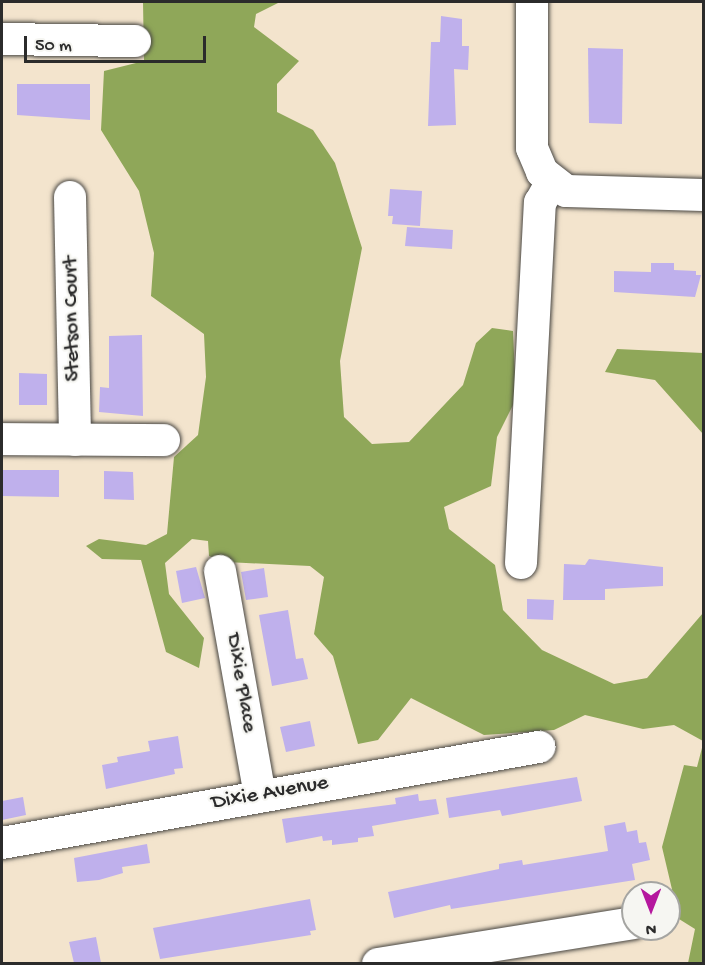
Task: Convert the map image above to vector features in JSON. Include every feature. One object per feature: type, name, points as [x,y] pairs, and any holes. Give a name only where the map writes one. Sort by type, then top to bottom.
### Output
[{"type":"street","points":[[532,2],[532,148],[546,178],[566,191],[593,194],[704,195]]},
{"type":"street","points":[[2,39],[135,41]]},
{"type":"street","points":[[521,563],[540,203],[546,178]]},
{"type":"street","name":"Stetson Court","points":[[70,197],[75,440]]},
{"type":"street","points":[[2,439],[164,440]]},
{"type":"street","name":"Dixie Place","points":[[220,571],[260,796]]},
{"type":"street","name":"Dixie Avenue","points":[[2,843],[539,747]]},
{"type":"street","points":[[378,963],[621,925]]},
{"type":"green space","points":[[143,2],[280,2],[256,14],[254,27],[299,61],[277,84],[277,112],[313,130],[335,163],[362,248],[340,361],[344,417],[372,444],[409,442],[463,385],[476,343],[492,328],[513,331],[516,399],[497,437],[491,486],[444,507],[449,529],[495,565],[503,610],[542,650],[614,684],[647,678],[703,613],[703,741],[674,725],[643,729],[585,715],[554,730],[484,735],[411,698],[378,740],[358,744],[333,656],[314,634],[324,577],[310,566],[226,562],[209,556],[208,541],[192,539],[165,563],[169,594],[204,638],[199,668],[166,652],[141,560],[102,559],[86,546],[99,539],[146,545],[167,534],[174,457],[198,435],[206,377],[204,334],[151,296],[154,253],[139,191],[101,130],[104,71],[144,61]]},
{"type":"green space","points":[[617,349],[703,353],[703,434],[655,380],[605,372]]},
{"type":"green space","points":[[703,744],[703,963],[688,963],[695,929],[681,920],[681,881],[670,881],[662,847],[684,765],[697,767]]},
{"type":"building","points":[[441,16],[462,19],[462,46],[469,46],[468,70],[454,69],[456,125],[428,126],[431,42],[440,42]]},
{"type":"building","points":[[588,48],[623,49],[622,124],[589,123]]},
{"type":"building","points":[[17,84],[90,84],[90,120],[17,115]]},
{"type":"building","points":[[390,189],[422,191],[420,226],[392,224],[393,216],[388,216]]},
{"type":"building","points":[[407,227],[453,230],[452,249],[405,246]]},
{"type":"building","points":[[651,263],[674,263],[674,270],[696,271],[696,275],[701,275],[695,297],[614,292],[614,271],[651,272]]},
{"type":"building","points":[[142,335],[143,416],[99,412],[100,387],[109,388],[109,336]]},
{"type":"building","points":[[19,373],[47,374],[47,405],[19,405]]},
{"type":"building","points":[[2,470],[59,470],[59,497],[2,496]]},
{"type":"building","points":[[104,471],[133,472],[134,500],[104,499]]},
{"type":"building","points":[[589,559],[663,567],[663,586],[605,589],[605,600],[563,600],[564,564],[585,565]]},
{"type":"building","points":[[196,567],[205,598],[182,603],[176,571]]},
{"type":"building","points":[[264,568],[268,597],[246,600],[241,572]]},
{"type":"building","points":[[527,599],[554,600],[553,620],[527,619]]},
{"type":"building","points":[[288,610],[296,659],[303,658],[308,679],[272,686],[259,615]]},
{"type":"building","points":[[310,721],[315,746],[286,752],[280,727]]},
{"type":"building","points":[[178,736],[183,768],[174,769],[175,774],[106,789],[102,765],[118,762],[117,757],[150,751],[148,741]]},
{"type":"building","points":[[577,777],[582,801],[502,816],[500,810],[449,818],[446,798]]},
{"type":"building","points":[[418,794],[419,801],[436,799],[439,814],[372,826],[374,836],[358,838],[358,842],[332,845],[332,840],[323,841],[322,836],[286,843],[282,819],[396,804],[395,798]]},
{"type":"building","points":[[23,797],[26,815],[2,820],[2,801]]},
{"type":"building","points":[[625,822],[627,832],[637,830],[639,843],[646,842],[650,860],[632,864],[635,880],[451,909],[450,905],[394,918],[388,892],[499,869],[499,864],[522,860],[523,865],[608,851],[604,826]]},
{"type":"building","points":[[147,844],[150,863],[122,867],[123,873],[99,880],[77,882],[74,858]]},
{"type":"building","points":[[310,899],[316,930],[310,931],[311,935],[160,959],[153,928]]},
{"type":"building","points":[[96,937],[101,963],[74,963],[69,942]]}]
